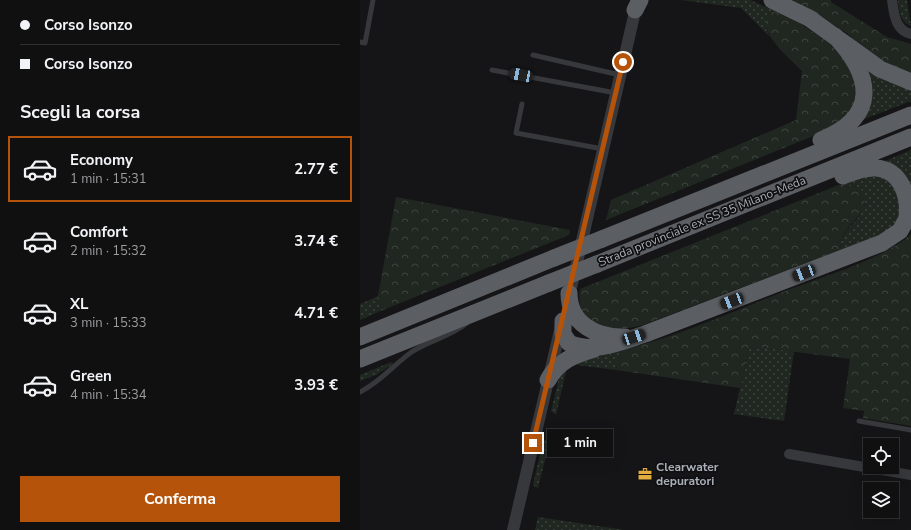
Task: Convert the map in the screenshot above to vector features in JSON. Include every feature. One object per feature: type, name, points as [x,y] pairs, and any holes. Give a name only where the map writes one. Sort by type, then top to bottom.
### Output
[{"type":"highway","points":[[772,0],[809,18],[880,69],[911,82]]},
{"type":"highway","points":[[764,174],[792,153],[834,135],[854,119],[860,110],[864,91],[861,73],[848,50],[835,36]]},
{"type":"highway","name":"Strada provinciale ex SS 35 Milano-Meda","points":[[360,337],[911,115]]},
{"type":"highway","name":"Strada provinciale ex SS 35 Milano-Meda","points":[[360,359],[911,137]]},
{"type":"highway","points":[[548,380],[557,367],[563,362],[582,353],[645,334],[875,246],[892,238],[900,231],[908,218],[908,203],[903,185],[894,175],[880,168],[859,170],[805,190],[774,192]]},
{"type":"highway","points":[[569,293],[571,306],[575,315],[580,322],[592,331]]},
{"type":"highway","points":[[602,347],[591,348],[575,346],[569,343],[561,332],[577,330],[592,331],[617,337],[645,334]]},
{"type":"street","points":[[892,0],[898,25],[902,30],[911,34]]},
{"type":"street","points":[[513,530],[638,3]]},
{"type":"street","points":[[789,454],[911,475]]},
{"type":"lane","points":[[360,42],[365,43],[373,0]]},
{"type":"lane","points":[[533,55],[620,75]]},
{"type":"lane","points":[[492,70],[616,93]]},
{"type":"lane","points":[[522,104],[516,132],[603,149]]},
{"type":"lane","points":[[360,392],[377,383],[412,352],[460,329],[481,310]]},
{"type":"lane","points":[[859,422],[911,430]]},
{"type":"green space","points":[[681,0],[750,0],[780,13],[766,29],[770,37],[741,8]]},
{"type":"green space","points":[[792,0],[831,0],[831,2],[887,37],[911,44],[911,76],[863,49],[848,34],[824,18]]},
{"type":"green space","points":[[898,0],[907,0],[911,26],[902,19]]},
{"type":"green space","points":[[772,12],[780,13],[792,18],[835,47],[857,79],[855,108],[828,130],[606,220],[611,200],[796,120],[802,71],[782,51],[769,34],[766,26],[767,18]]},
{"type":"green space","points":[[865,69],[911,87],[911,101],[862,120]]},
{"type":"green space","points":[[911,150],[911,190],[885,161]]},
{"type":"green space","points":[[865,175],[889,179],[902,203],[896,223],[884,234],[841,250],[843,236],[860,215],[865,203],[858,187],[852,186],[831,188]]},
{"type":"green space","points":[[852,186],[858,187],[864,192],[865,208],[848,227],[842,237],[841,250],[640,326],[629,328],[607,327],[597,324],[589,319],[583,312],[580,302],[580,289],[831,188]]},
{"type":"green space","points":[[396,197],[570,230],[569,235],[383,310],[378,296]]},
{"type":"green space","points":[[911,234],[911,426],[863,418],[864,411],[843,408],[850,359],[750,346],[740,388],[616,370],[620,350],[642,345],[684,331],[853,266],[885,251]]},
{"type":"green space","points":[[378,296],[383,310],[360,320],[360,304]]},
{"type":"green space","points":[[750,346],[794,351],[784,421],[734,414]]},
{"type":"green space","points":[[620,350],[616,370],[577,365],[589,357]]},
{"type":"green space","points":[[391,362],[393,364],[376,375],[360,381],[360,375]]},
{"type":"green space","points":[[567,367],[556,415],[551,411],[559,378]]},
{"type":"green space","points":[[546,439],[550,440],[538,488],[533,484],[543,441]]},
{"type":"green space","points":[[538,517],[625,530],[535,530]]},
{"type":"place","name":"Clearwater depuratori","points":[[645,474]]},
{"type":"route","points":[[533,443],[623,62]]}]
